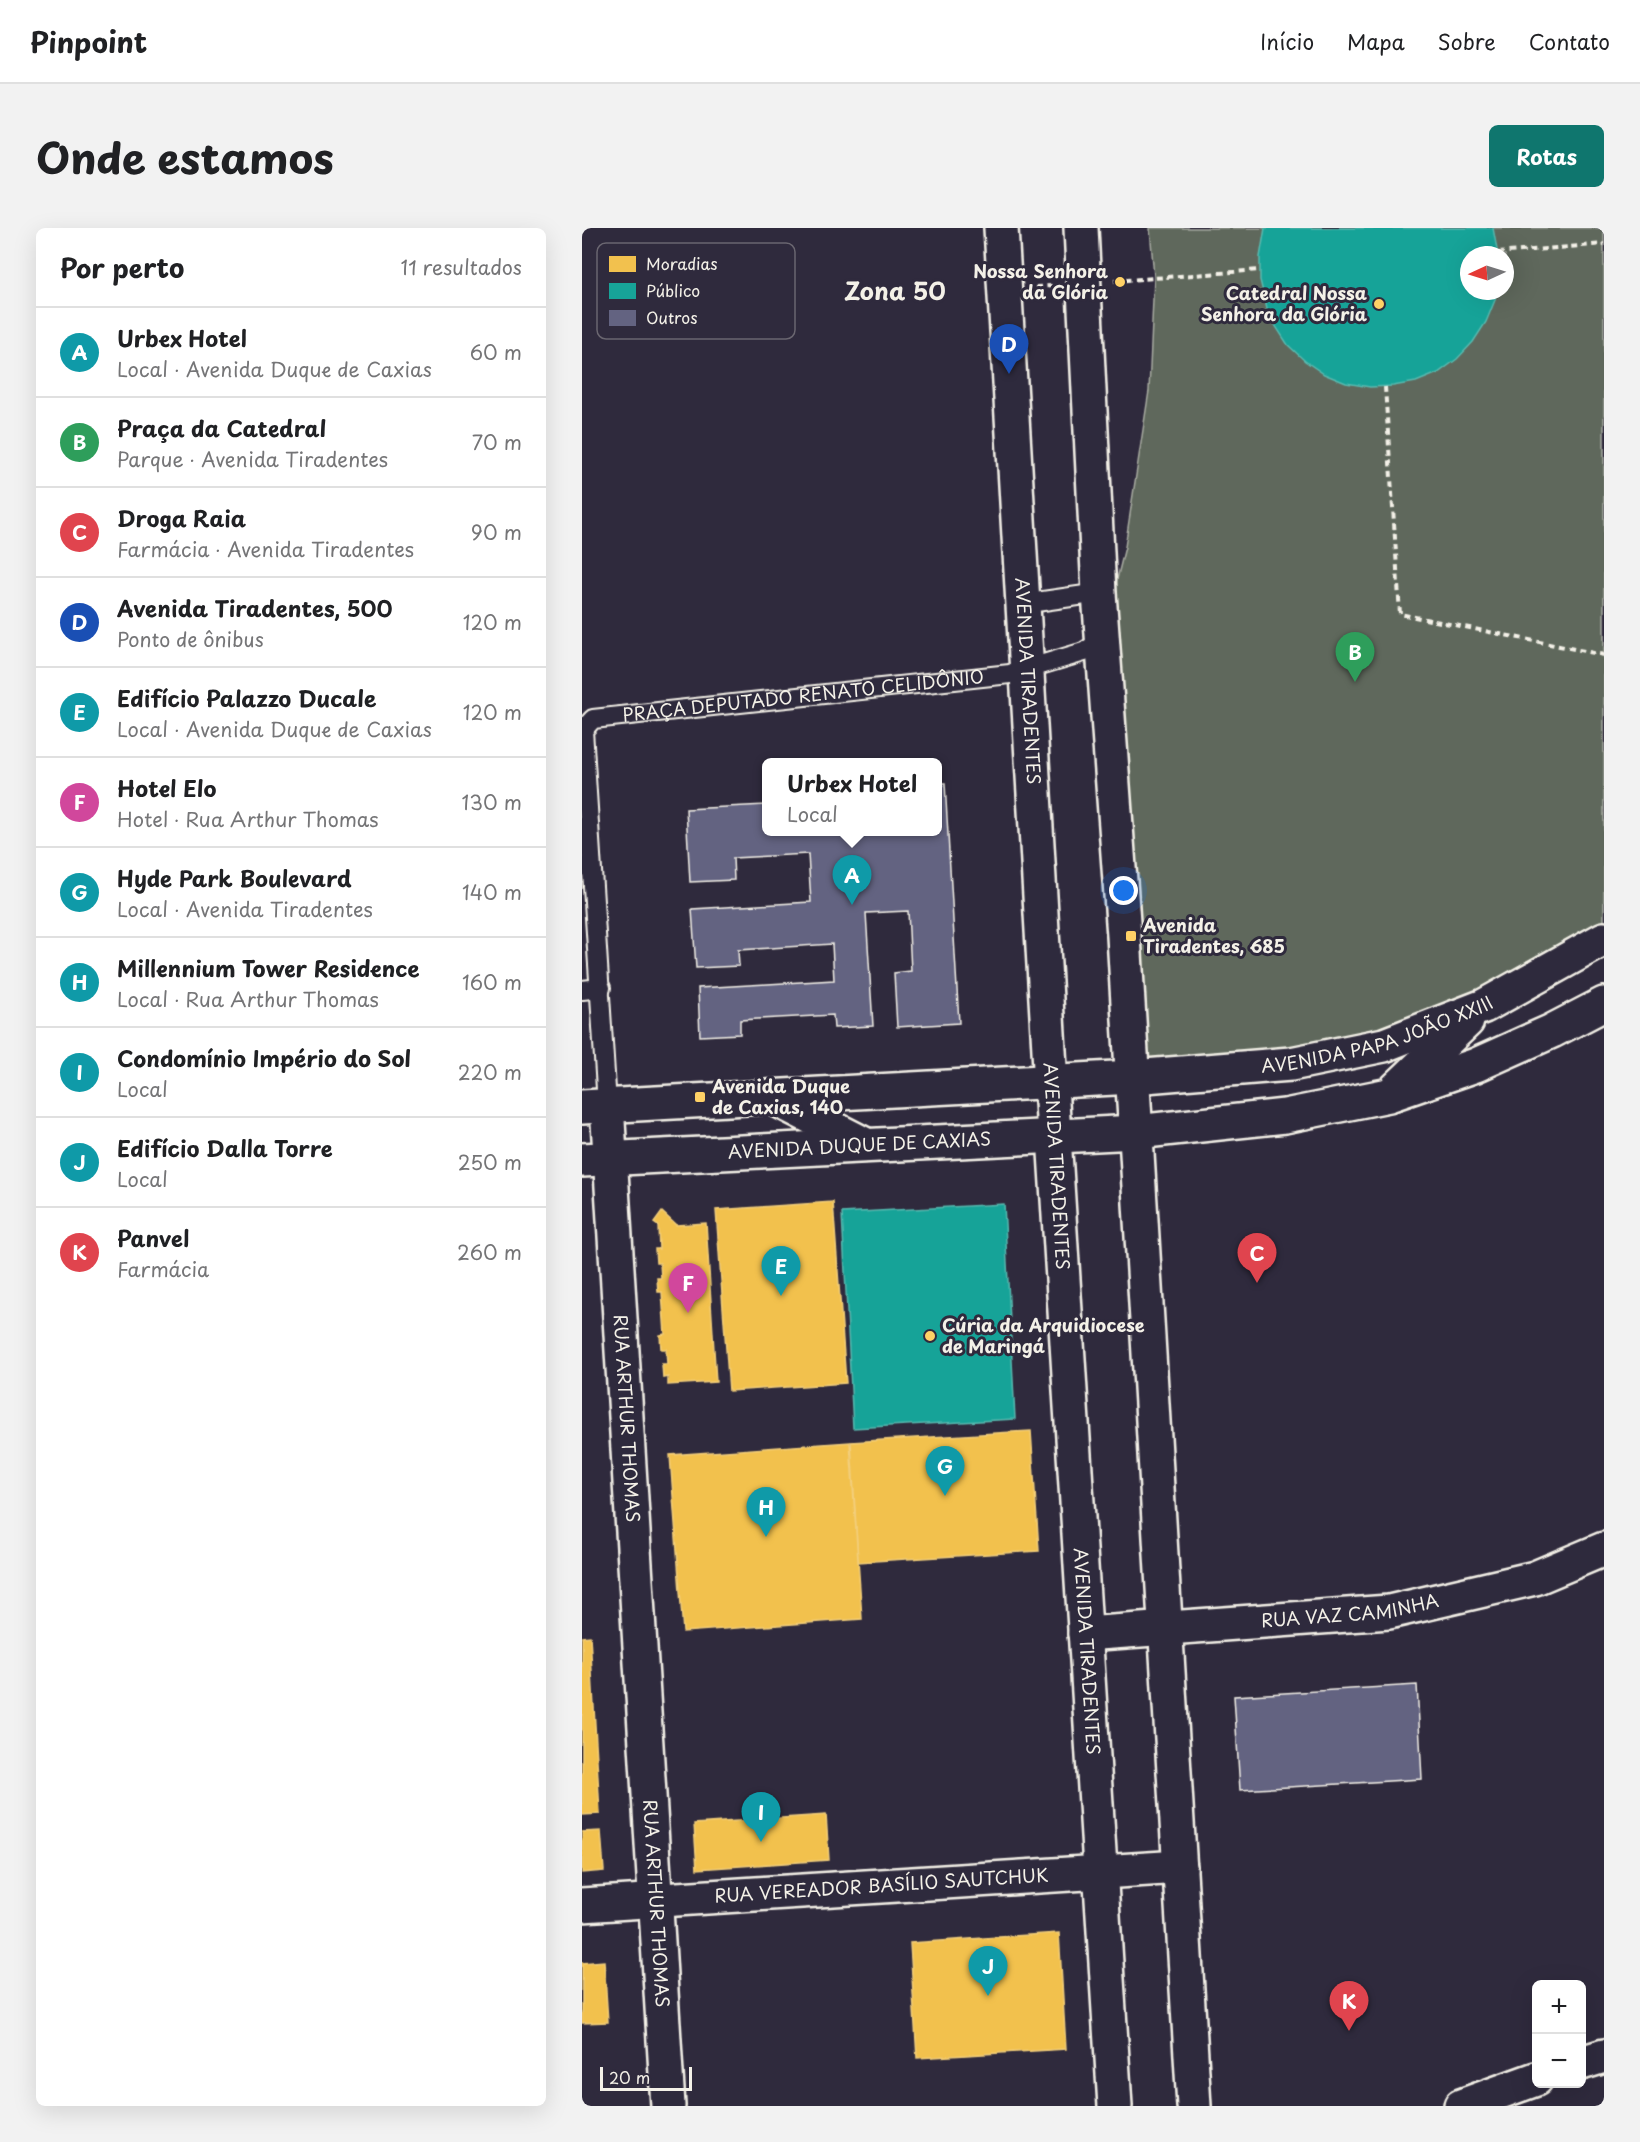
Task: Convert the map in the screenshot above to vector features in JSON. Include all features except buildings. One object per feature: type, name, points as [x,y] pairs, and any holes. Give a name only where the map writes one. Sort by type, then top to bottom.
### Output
[{"type":"main road","name":"AVENIDA TIRADENTES","points":[[1001,228],[1054,1136],[1115,2106]]},
{"type":"main road","points":[[1081,228],[1099,592],[1136,1132],[1194,2106]]},
{"type":"main road","name":"AVENIDA PAPA JOÃO XXIII","points":[[1132,1077],[1291,1064],[1384,1045],[1484,1006],[1604,939]]},
{"type":"main road","points":[[1136,1132],[1286,1116],[1389,1095],[1476,1065],[1552,1031],[1604,1004]]},
{"type":"main road","points":[[1389,1095],[1436,1048],[1484,1006]]},
{"type":"main road","points":[[595,1106],[1132,1077]]},
{"type":"main road","points":[[772,1097],[863,1144]]},
{"type":"main road","name":"RUA ARTHUR THOMAS","points":[[595,1106],[596,1159],[656,1900],[668,2106]]},
{"type":"main road","name":"AVENIDA DUQUE DE CAXIAS","points":[[596,1159],[1136,1132]]},
{"type":"main road","name":"RUA VAZ CAMINHA","points":[[1085,1634],[1389,1612],[1535,1578],[1604,1549]]},
{"type":"main road","name":"RUA VEREADOR BASÍLIO SAUTCHUK","points":[[582,1905],[1180,1867]]},
{"type":"main road","points":[[1586,2061],[1604,2056]]},
{"type":"main road","points":[[1461,2106],[1532,2080]]},
{"type":"lane","points":[[1022,604],[1099,592]]},
{"type":"lane","name":"PRAÇA DEPUTADO RENATO CELIDÔNIO","points":[[583,730],[593,719],[947,681],[1027,670],[1084,652],[1102,640]]},
{"type":"lane","name":"RUA ARTHUR THOMAS","points":[[583,730],[601,988],[595,1106]]},
{"type":"lane","points":[[582,990],[601,988]]},
{"type":"path","points":[[1514,252],[1604,244]]},
{"type":"path","points":[[1154,278],[1260,270]]},
{"type":"path","points":[[1385,387],[1400,614],[1604,655]]},
{"type":"green space","points":[[1150,228],[1604,228],[1604,939],[1384,1045],[1133,1077],[1102,640],[1125,547],[1149,391],[1154,277]]},
{"type":"place","name":"Nossa Senhora da Glória","points":[[1120,282]]},
{"type":"place","name":"Catedral Nossa Senhora da Glória","points":[[1379,304]]},
{"type":"place","name":"Avenida Tiradentes, 500","points":[[1009,374]]},
{"type":"place","name":"Praça da Catedral","points":[[1355,682]]},
{"type":"place","name":"Urbex Hotel","points":[[852,905]]},
{"type":"place","name":"Avenida Tiradentes, 685","points":[[1131,936]]},
{"type":"place","name":"Avenida Duque de Caxias, 140","points":[[700,1097]]},
{"type":"place","name":"Droga Raia","points":[[1257,1283]]},
{"type":"place","name":"Edifício Palazzo Ducale","points":[[781,1296]]},
{"type":"place","name":"Hotel Elo","points":[[688,1313]]},
{"type":"place","name":"Cúria da Arquidiocese de Maringá","points":[[930,1336]]},
{"type":"place","name":"Hyde Park Boulevard","points":[[945,1496]]},
{"type":"place","name":"Millennium Tower Residence","points":[[766,1537]]},
{"type":"place","name":"Condomínio Império do Sol","points":[[761,1842]]},
{"type":"place","name":"Edifício Dalla Torre","points":[[988,1996]]},
{"type":"place","name":"Panvel","points":[[1349,2031]]},
{"type":"district","name":"Zona 50","points":[[895,292]]}]
